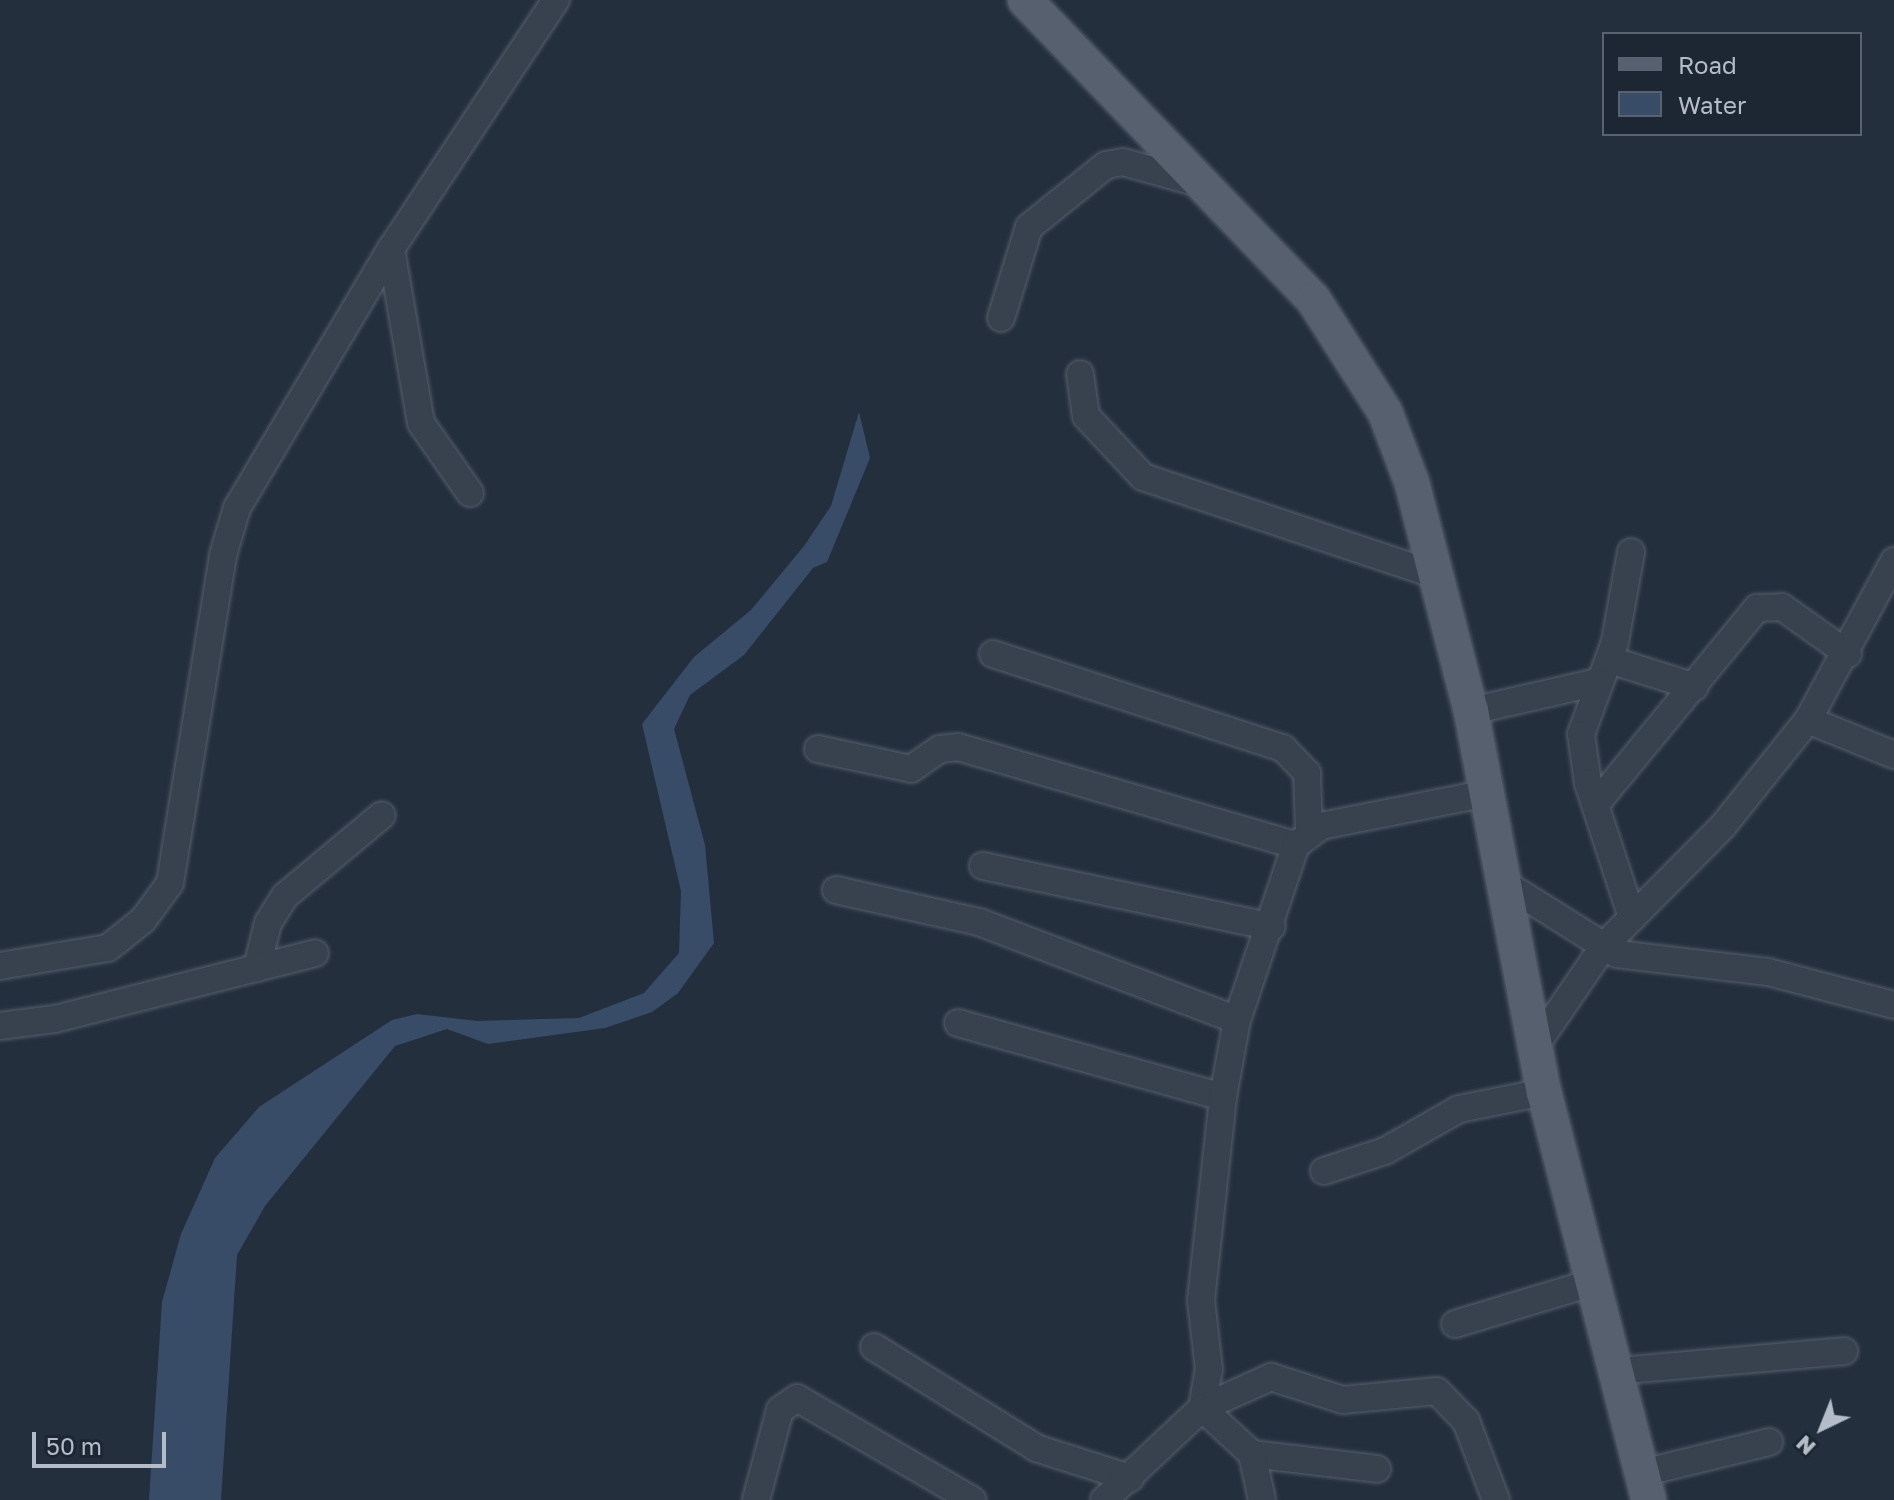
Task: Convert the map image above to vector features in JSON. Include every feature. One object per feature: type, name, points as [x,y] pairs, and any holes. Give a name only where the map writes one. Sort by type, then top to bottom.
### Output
[{"type":"main road","points":[[1025,0],[1070,43],[1313,299],[1363,369],[1412,483],[1471,711],[1510,887],[1544,1092],[1646,1487]]},
{"type":"street","points":[[0,966],[108,948],[143,920],[170,883],[234,519],[391,249],[556,0]]},
{"type":"street","points":[[1001,318],[1029,227],[1106,165],[1123,162],[1202,184]]},
{"type":"street","points":[[391,249],[421,423],[470,493]]},
{"type":"street","points":[[1080,374],[1086,416],[1143,477],[1436,575]]},
{"type":"street","points":[[1631,552],[1604,671],[1581,734],[1596,804],[1632,918]]},
{"type":"street","points":[[1536,1045],[1603,947],[1723,826],[1808,720],[1848,654],[1894,561]]},
{"type":"street","points":[[1596,804],[1764,604],[1782,607],[1848,654]]},
{"type":"street","points":[[993,654],[1283,748],[1307,773],[1303,838],[1237,1020],[1223,1097],[1201,1300],[1209,1370],[1202,1408]]},
{"type":"street","points":[[1471,711],[1604,671],[1695,687]]},
{"type":"street","points":[[1808,720],[1894,755]]},
{"type":"street","points":[[818,749],[911,769],[940,749],[958,747],[1303,838],[1488,793]]},
{"type":"street","points":[[257,968],[268,923],[285,896],[382,815]]},
{"type":"street","points":[[983,866],[1272,927]]},
{"type":"street","points":[[1510,887],[1603,947],[1640,960],[1841,986],[1894,1005]]},
{"type":"street","points":[[836,890],[979,922],[1237,1020]]},
{"type":"street","points":[[0,1026],[315,953]]},
{"type":"street","points":[[958,1023],[1223,1097]]},
{"type":"street","points":[[1324,1171],[1385,1151],[1459,1109],[1544,1092]]},
{"type":"street","points":[[1455,1324],[1591,1283]]},
{"type":"street","points":[[874,1347],[1036,1448],[1130,1478]]},
{"type":"street","points":[[1617,1371],[1844,1351]]},
{"type":"street","points":[[1104,1500],[1202,1408],[1271,1377],[1343,1400],[1437,1391],[1466,1421],[1496,1500]]},
{"type":"street","points":[[756,1500],[780,1410],[797,1398],[972,1500]]},
{"type":"street","points":[[1202,1408],[1252,1454],[1262,1500]]},
{"type":"street","points":[[1646,1487],[1769,1442]]},
{"type":"street","points":[[1252,1454],[1377,1469]]},
{"type":"water","points":[[859,412],[870,458],[827,562],[813,568],[744,655],[690,695],[674,729],[705,845],[714,943],[678,993],[652,1012],[605,1028],[488,1044],[447,1029],[395,1046],[265,1206],[237,1255],[221,1500],[149,1500],[162,1302],[181,1234],[215,1158],[259,1107],[392,1020],[417,1014],[477,1021],[579,1018],[644,993],[679,953],[681,891],[642,724],[694,657],[751,610],[804,546],[831,506]]}]
